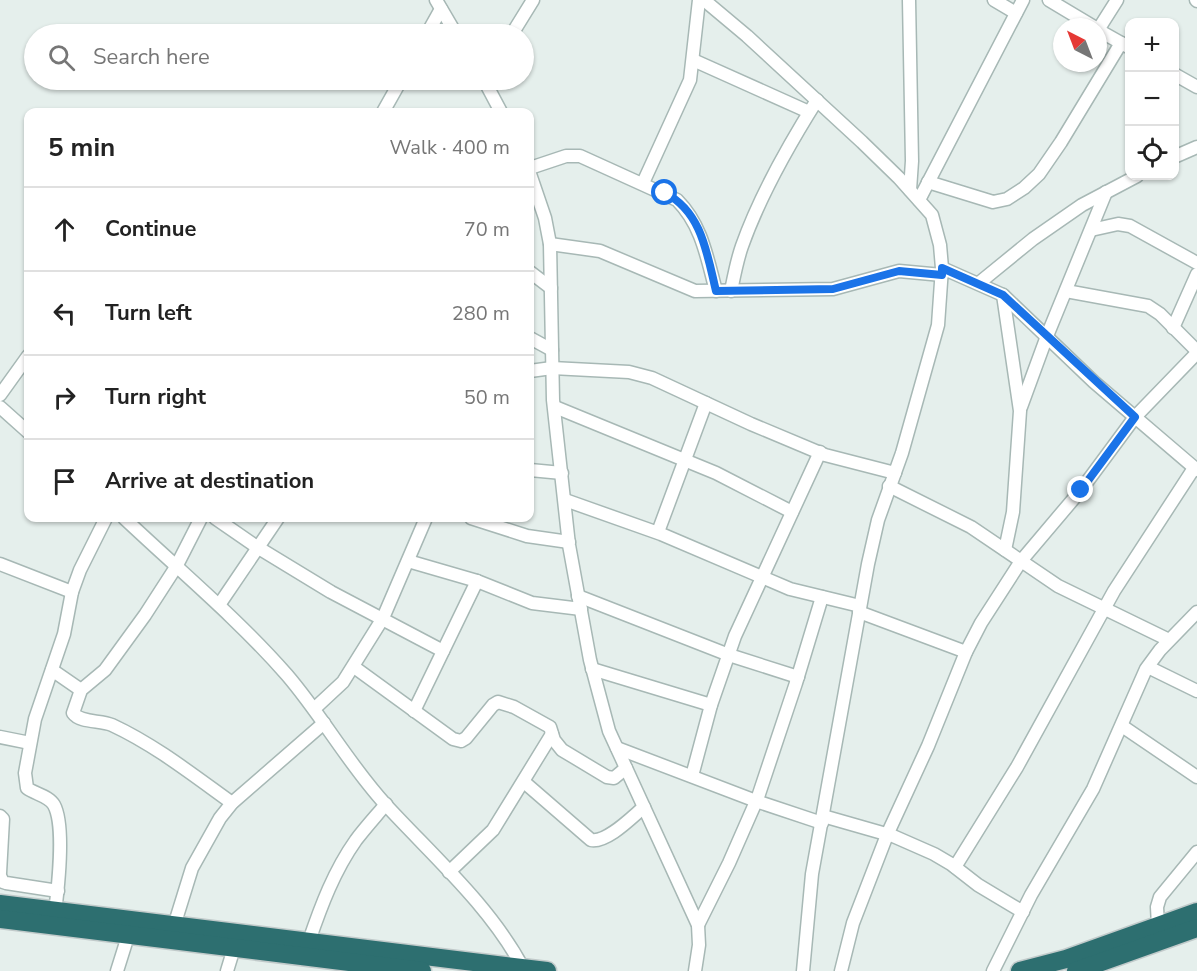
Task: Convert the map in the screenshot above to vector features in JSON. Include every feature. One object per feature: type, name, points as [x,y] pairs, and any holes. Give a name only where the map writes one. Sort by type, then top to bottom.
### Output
[{"type":"highway","points":[[0,904],[547,971]]},
{"type":"highway","points":[[1020,971],[1066,959],[1197,912]]},
{"type":"highway","points":[[0,919],[234,948],[338,966],[422,971]]},
{"type":"highway","points":[[1081,970],[1197,928]]},
{"type":"street","points":[[518,24],[533,0]]},
{"type":"street","points":[[642,183],[690,80],[699,0]]},
{"type":"street","points":[[704,0],[817,100],[910,190],[932,215],[940,245],[942,272],[938,325],[902,453],[878,520],[859,609],[812,874],[802,971]]},
{"type":"street","points":[[909,0],[912,151],[910,190]]},
{"type":"street","points":[[994,0],[1016,13]]},
{"type":"street","points":[[919,200],[1023,0]]},
{"type":"street","points":[[1049,0],[1079,18]]},
{"type":"street","points":[[1105,18],[1116,0]]},
{"type":"street","points":[[431,24],[439,4]]},
{"type":"street","points":[[439,4],[450,24]]},
{"type":"street","points":[[928,182],[993,202],[1007,199],[1024,188],[1039,174],[1125,46],[1107,35]]},
{"type":"street","points":[[693,60],[809,112]]},
{"type":"street","points":[[1179,77],[1197,87]]},
{"type":"street","points":[[385,108],[395,90]]},
{"type":"street","points":[[489,90],[499,108]]},
{"type":"street","points":[[731,291],[741,247],[755,211],[817,100]]},
{"type":"street","points":[[1179,155],[1197,147]]},
{"type":"street","points":[[534,167],[566,156],[580,156],[677,200],[690,212],[702,236],[716,291]]},
{"type":"street","points":[[979,283],[1033,239],[1082,205],[1129,180]]},
{"type":"street","points":[[534,186],[545,218],[550,244],[552,368],[555,407],[569,542],[592,669],[609,730],[698,925],[699,945],[695,971]]},
{"type":"street","points":[[1020,411],[1047,336],[1106,192]]},
{"type":"street","points":[[1091,230],[1118,224],[1130,226],[1197,263]]},
{"type":"street","points":[[550,244],[600,251],[695,291],[833,289],[899,271],[942,272],[979,283],[1003,295],[1135,417],[1196,469],[1120,582],[1017,767],[955,867]]},
{"type":"street","points":[[1173,328],[1197,274]]},
{"type":"street","points":[[534,275],[551,288]]},
{"type":"street","points":[[841,971],[853,923],[887,835],[928,746],[966,652],[981,623],[1021,561],[1095,472],[1135,417],[1197,352],[1148,306],[1066,291]]},
{"type":"street","points":[[1003,295],[1020,411],[1013,512],[1005,550]]},
{"type":"street","points":[[534,340],[552,350]]},
{"type":"street","points":[[0,395],[24,362]]},
{"type":"street","points":[[534,370],[552,368],[629,372],[652,378],[820,452],[894,473]]},
{"type":"street","points":[[658,532],[706,403]]},
{"type":"street","points":[[0,407],[24,428]]},
{"type":"street","points":[[555,407],[716,473],[792,512]]},
{"type":"street","points":[[692,776],[711,705],[729,655],[820,452]]},
{"type":"street","points":[[534,470],[562,473]]},
{"type":"street","points":[[889,486],[971,527],[1058,586],[1169,640]]},
{"type":"street","points":[[565,500],[658,532],[790,589],[859,609],[966,652]]},
{"type":"street","points":[[56,912],[60,824],[54,805],[49,799],[27,788],[25,773],[35,719],[64,634],[72,592],[80,570],[104,522]]},
{"type":"street","points":[[128,522],[255,639],[314,709],[352,764],[512,948],[523,968]]},
{"type":"street","points":[[199,522],[176,567],[145,615],[109,664],[81,690],[73,713],[75,717],[111,725],[165,755],[232,803]]},
{"type":"street","points":[[221,522],[331,592],[443,651]]},
{"type":"street","points":[[219,605],[275,522]]},
{"type":"street","points":[[314,709],[343,682],[383,618],[424,522]]},
{"type":"street","points":[[483,522],[527,536],[569,542]]},
{"type":"street","points":[[408,561],[477,581],[532,603],[581,609]]},
{"type":"street","points":[[0,564],[72,592]]},
{"type":"street","points":[[414,711],[477,581]]},
{"type":"street","points":[[578,596],[729,655],[798,677]]},
{"type":"street","points":[[698,925],[729,863],[756,801],[822,597]]},
{"type":"street","points":[[993,971],[1023,912],[1093,789],[1148,667],[1169,640],[1197,612]]},
{"type":"street","points":[[354,667],[453,740],[461,741],[466,738],[498,702],[514,707],[550,727],[557,745],[562,750],[607,777],[615,778],[626,768]]},
{"type":"street","points":[[1148,667],[1197,691]]},
{"type":"street","points":[[592,669],[711,705]]},
{"type":"street","points":[[51,670],[81,690]]},
{"type":"street","points":[[174,926],[192,867],[232,803],[324,723]]},
{"type":"street","points":[[1122,726],[1197,777]]},
{"type":"street","points":[[448,872],[493,830],[552,734]]},
{"type":"street","points":[[0,736],[30,743]]},
{"type":"street","points":[[617,748],[756,801],[887,835],[934,854],[978,885],[1023,912]]},
{"type":"street","points":[[524,782],[591,840],[606,838],[644,807]]},
{"type":"street","points":[[309,941],[327,890],[340,866],[355,841],[386,804]]},
{"type":"street","points":[[0,816],[3,819],[0,875],[3,882],[58,891]]},
{"type":"street","points":[[1158,926],[1157,907],[1160,897],[1197,852]]},
{"type":"street","points":[[117,971],[128,936]]},
{"type":"street","points":[[227,971],[234,948]]},
{"type":"route","points":[[665,193],[690,212],[702,236],[716,291],[833,289],[853,285],[890,272],[942,275],[942,268],[1003,295],[1094,382],[1135,417],[1081,490]]}]
